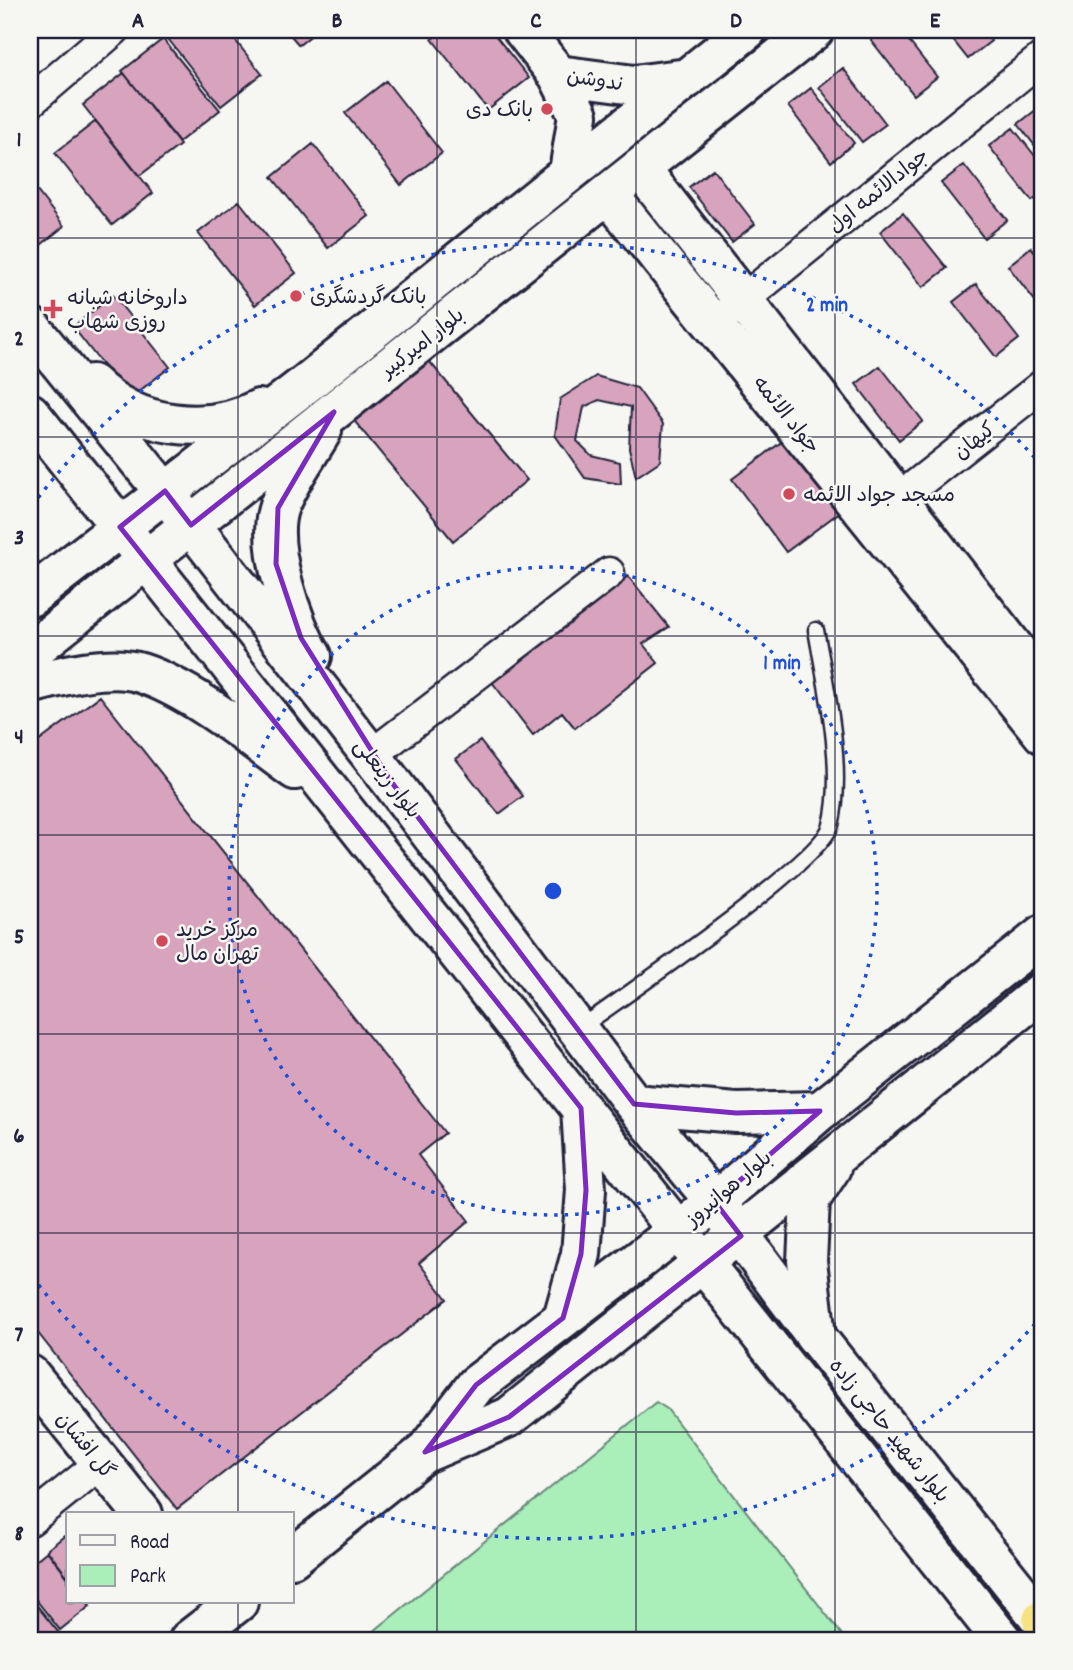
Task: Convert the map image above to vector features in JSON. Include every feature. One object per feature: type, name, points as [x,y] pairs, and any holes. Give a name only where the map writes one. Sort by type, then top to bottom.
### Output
[{"type":"main road","name":"ندوشن","points":[[523,30],[558,75],[634,85],[688,78]]},
{"type":"main road","name":"بلوار امیرکبیر","points":[[30,597],[307,383],[747,30]]},
{"type":"main road","name":"بلوار امیرکبیر","points":[[30,652],[814,30]]},
{"type":"main road","points":[[558,75],[578,115],[569,172]]},
{"type":"main road","name":"جواد الائمه","points":[[640,168],[728,312],[885,510],[1041,725]]},
{"type":"main road","name":"جواد الائمه","points":[[608,194],[728,312]]},
{"type":"main road","points":[[30,324],[97,389],[144,418],[194,426],[244,417],[307,383]]},
{"type":"main road","name":"بلوار زینعلی","points":[[30,324],[382,767],[634,1104],[741,1236]]},
{"type":"main road","points":[[334,412],[278,508],[276,564],[301,638],[382,767]]},
{"type":"main road","points":[[30,414],[678,1230],[703,1265]]},
{"type":"main road","name":"جواد الائمه","points":[[885,510],[1043,685]]},
{"type":"main road","points":[[30,684],[78,671],[139,673],[187,697],[332,797]]},
{"type":"main road","name":"بلوار هوانیروز","points":[[294,1556],[425,1452],[476,1385],[715,1202],[820,1111],[1043,934]]},
{"type":"main road","name":"بلوار هوانیروز","points":[[425,1452],[509,1417],[741,1236],[1043,991]]},
{"type":"main road","points":[[634,1104],[736,1113],[820,1111]]},
{"type":"main road","points":[[563,1318],[581,1254],[586,1190],[581,1108]]},
{"type":"main road","points":[[817,1338],[807,1261],[810,1200],[840,1155]]},
{"type":"main road","name":"بلوار شهید حاجی زاده","points":[[741,1236],[817,1338],[1043,1621]]},
{"type":"main road","name":"بلوار شهید حاجی زاده","points":[[703,1265],[1002,1640]]},
{"type":"main road","name":"گل افشان","points":[[30,1375],[141,1512]]},
{"type":"main road","points":[[189,1640],[226,1605]]},
{"type":"street","points":[[30,102],[114,30]]},
{"type":"street","name":"جوادالائمه اول","points":[[728,312],[1043,57]]},
{"type":"street","name":"کیهان","points":[[885,510],[1043,385]]},
{"type":"street","points":[[382,767],[609,573]]},
{"type":"street","points":[[30,1520],[101,1463]]},
{"type":"lane","points":[[579,1029],[793,871],[831,828],[835,778],[828,701],[816,630]]},
{"type":"highlighted area","points":[[334,412],[278,508],[276,564],[301,638],[390,780],[634,1104],[736,1113],[820,1111],[715,1202],[741,1236],[509,1417],[425,1452],[476,1385],[563,1318],[581,1254],[586,1190],[581,1108],[120,527],[165,491],[191,525]]},
{"type":"green space","points":[[656,1402],[667,1409],[846,1640],[363,1640]]},
{"type":"building","points":[[171,30],[227,30],[262,74],[221,106],[165,35]]},
{"type":"building","points":[[286,30],[318,30],[299,45]]},
{"type":"building","points":[[443,30],[491,30],[529,78],[488,110],[432,39]]},
{"type":"building","points":[[884,30],[900,30],[937,77],[914,95],[871,40]]},
{"type":"building","points":[[945,30],[983,30],[991,41],[968,59]]},
{"type":"building","points":[[163,39],[220,110],[179,142],[122,71]]},
{"type":"building","points":[[843,68],[886,124],[862,142],[819,87]]},
{"type":"building","points":[[124,73],[180,145],[139,176],[83,105]]},
{"type":"building","points":[[386,81],[442,153],[401,185],[345,113]]},
{"type":"building","points":[[811,88],[854,143],[831,162],[788,106]]},
{"type":"building","points":[[1042,105],[1043,107],[1043,156],[1018,124]]},
{"type":"building","points":[[96,121],[153,193],[112,225],[55,153]]},
{"type":"building","points":[[1013,128],[1043,166],[1043,193],[1032,201],[989,146]]},
{"type":"building","points":[[313,144],[369,216],[328,248],[272,177]]},
{"type":"building","points":[[964,165],[1007,220],[984,238],[941,183]]},
{"type":"building","points":[[713,169],[755,224],[732,242],[689,187]]},
{"type":"building","points":[[30,182],[64,226],[30,254]]},
{"type":"building","points":[[239,201],[296,273],[255,305],[198,233]]},
{"type":"building","points":[[903,213],[947,268],[923,287],[880,232]]},
{"type":"building","points":[[1031,247],[1043,263],[1043,311],[1008,266]]},
{"type":"building","points":[[976,284],[1019,339],[996,357],[953,302]]},
{"type":"building","points":[[113,295],[170,367],[129,399],[73,327]]},
{"type":"building","points":[[425,356],[527,480],[453,541],[351,417]]},
{"type":"building","points":[[880,366],[923,421],[899,440],[856,384]]},
{"type":"building","points":[[596,376],[637,388],[663,424],[660,461],[636,477],[629,448],[631,407],[599,400],[584,407],[577,441],[591,455],[620,462],[621,484],[585,478],[555,435],[560,399]]},
{"type":"building","name":"مسجد جواد الائمه","points":[[791,435],[845,508],[786,552],[732,479]]},
{"type":"building","points":[[628,576],[669,627],[643,644],[658,663],[575,728],[562,712],[533,735],[492,682]]},
{"type":"building","name":"مرکز خرید تهران مال","points":[[100,696],[445,1133],[418,1155],[469,1221],[419,1263],[447,1299],[177,1509],[30,1323],[30,748]]},
{"type":"building","points":[[480,741],[523,796],[499,814],[456,759]]},
{"type":"building","points":[[66,1535],[66,1574],[47,1550]]},
{"type":"building","points":[[47,1551],[66,1575],[66,1604],[90,1606],[60,1630],[30,1592],[30,1565]]},
{"type":"building","points":[[30,1597],[59,1633],[49,1640],[30,1640]]},
{"type":"place","name":"بانک دی","points":[[547,109]]},
{"type":"place","name":"بانک گردشگری","points":[[296,296]]},
{"type":"place","name":"داروخانه شبانه روزی شهاب","points":[[53,309]]},
{"type":"place","name":"مسجد جواد الائمه","points":[[789,494]]},
{"type":"place","name":"مرکز خرید تهران مال","points":[[162,941]]}]
